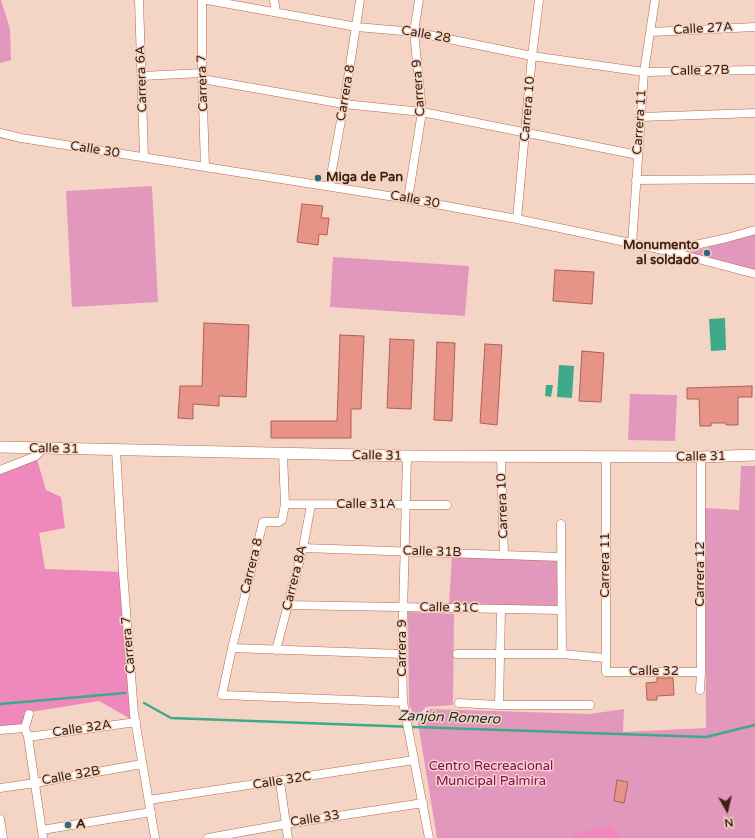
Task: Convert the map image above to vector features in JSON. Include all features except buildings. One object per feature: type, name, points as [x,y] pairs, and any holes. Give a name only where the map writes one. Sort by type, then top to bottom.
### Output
[{"type":"main road","name":"Calle 31","points":[[0,448],[502,457],[701,457],[755,455]]},
{"type":"street","name":"Carrera 6A","points":[[139,0],[144,158]]},
{"type":"street","name":"Carrera 7","points":[[202,0],[202,76],[205,167]]},
{"type":"street","name":"Calle 28","points":[[207,0],[357,26],[414,32],[532,56],[644,72]]},
{"type":"street","points":[[274,0],[276,12]]},
{"type":"street","name":"Carrera 8","points":[[329,186],[357,26],[360,0]]},
{"type":"street","name":"Carrera 9","points":[[408,199],[422,112],[414,32],[419,0]]},
{"type":"street","name":"Carrera 10","points":[[517,219],[532,56],[539,0]]},
{"type":"street","name":"Carrera 11","points":[[632,244],[644,72],[655,0]]},
{"type":"street","name":"Calle 27A","points":[[651,32],[755,27]]},
{"type":"street","name":"Calle 27B","points":[[644,72],[755,70]]},
{"type":"street","points":[[142,76],[202,76],[344,104],[422,112],[638,155]]},
{"type":"street","points":[[640,117],[755,113]]},
{"type":"street","name":"Calle 30","points":[[0,133],[21,138],[144,158],[408,199],[517,219],[668,251],[755,274]]},
{"type":"street","points":[[636,180],[755,178]]},
{"type":"street","points":[[668,251],[727,238],[755,230]]},
{"type":"street","points":[[0,470],[36,456],[44,448]]},
{"type":"street","name":"Carrera 7","points":[[116,450],[123,572],[136,722],[155,838]]},
{"type":"street","name":"Carrera 8","points":[[283,454],[285,504],[281,522],[263,522],[222,695],[403,702]]},
{"type":"street","name":"Carrera 9","points":[[407,456],[402,654],[403,702],[429,838]]},
{"type":"street","name":"Carrera 10","points":[[502,457],[504,555]]},
{"type":"street","name":"Carrera 11","points":[[606,457],[606,672]]},
{"type":"street","name":"Carrera 12","points":[[700,690],[701,457]]},
{"type":"street","name":"Calle 31A","points":[[285,504],[447,505]]},
{"type":"street","name":"Carrera 8A","points":[[276,650],[303,548],[311,505]]},
{"type":"street","points":[[561,524],[562,654]]},
{"type":"street","name":"Calle 31B","points":[[303,548],[562,557]]},
{"type":"street","name":"Calle 31C","points":[[288,605],[561,610]]},
{"type":"street","points":[[499,705],[501,609]]},
{"type":"street","points":[[232,648],[402,654]]},
{"type":"street","points":[[456,654],[562,654],[605,658]]},
{"type":"street","name":"Calle 32","points":[[606,672],[701,672]]},
{"type":"street","points":[[459,703],[499,705],[590,705]]},
{"type":"street","points":[[29,714],[25,728],[28,737],[42,834],[151,812]]},
{"type":"street","name":"Calle 32A","points":[[28,737],[136,722]]},
{"type":"street","points":[[0,730],[25,728]]},
{"type":"street","name":"Calle 32C","points":[[149,800],[280,782],[414,760]]},
{"type":"street","name":"Calle 32B","points":[[0,788],[142,764]]},
{"type":"street","points":[[280,782],[288,838]]},
{"type":"street","name":"Calle 33","points":[[208,838],[286,824],[423,803]]},
{"type":"street","points":[[0,819],[3,838]]},
{"type":"green space","points":[[0,0],[10,29],[11,60],[0,63]]},
{"type":"green space","points":[[152,186],[158,302],[72,307],[66,191]]},
{"type":"green space","points":[[755,234],[755,274],[680,255]]},
{"type":"green space","points":[[333,257],[469,266],[465,316],[330,307]]},
{"type":"green space","points":[[630,394],[677,395],[675,441],[628,440]]},
{"type":"green space","name":"Centro Recreacional Municipal Palmira","points":[[741,466],[755,466],[755,838],[437,838],[418,723],[430,709],[590,714],[624,709],[623,732],[706,728],[705,508],[739,510]]},
{"type":"green space","points":[[452,556],[557,561],[557,606],[449,604]]},
{"type":"green space","points":[[408,612],[454,614],[453,705],[426,707],[416,718],[409,705]]},
{"type":"shaded area","points":[[725,318],[726,350],[711,351],[709,319]]},
{"type":"shaded area","points":[[559,365],[574,366],[572,398],[557,397]]},
{"type":"shaded area","points":[[546,385],[553,385],[551,397],[545,396]]},
{"type":"shaded area","points":[[36,456],[46,490],[61,497],[65,528],[39,533],[45,569],[123,572],[136,722],[99,701],[24,713],[25,728],[0,730],[0,470]]},
{"type":"shaded area","points":[[609,825],[620,835],[620,838],[572,838],[573,835]]},
{"type":"waterway","name":"Zanjón Romero","points":[[0,704],[125,693]]},
{"type":"waterway","name":"Zanjón Romero","points":[[144,703],[171,718],[414,727],[706,737],[755,725]]},
{"type":"place","name":"Miga de Pan","points":[[318,178]]},
{"type":"place","name":"Monumento al soldado","points":[[707,253]]},
{"type":"place","name":"A","points":[[68,825]]}]
